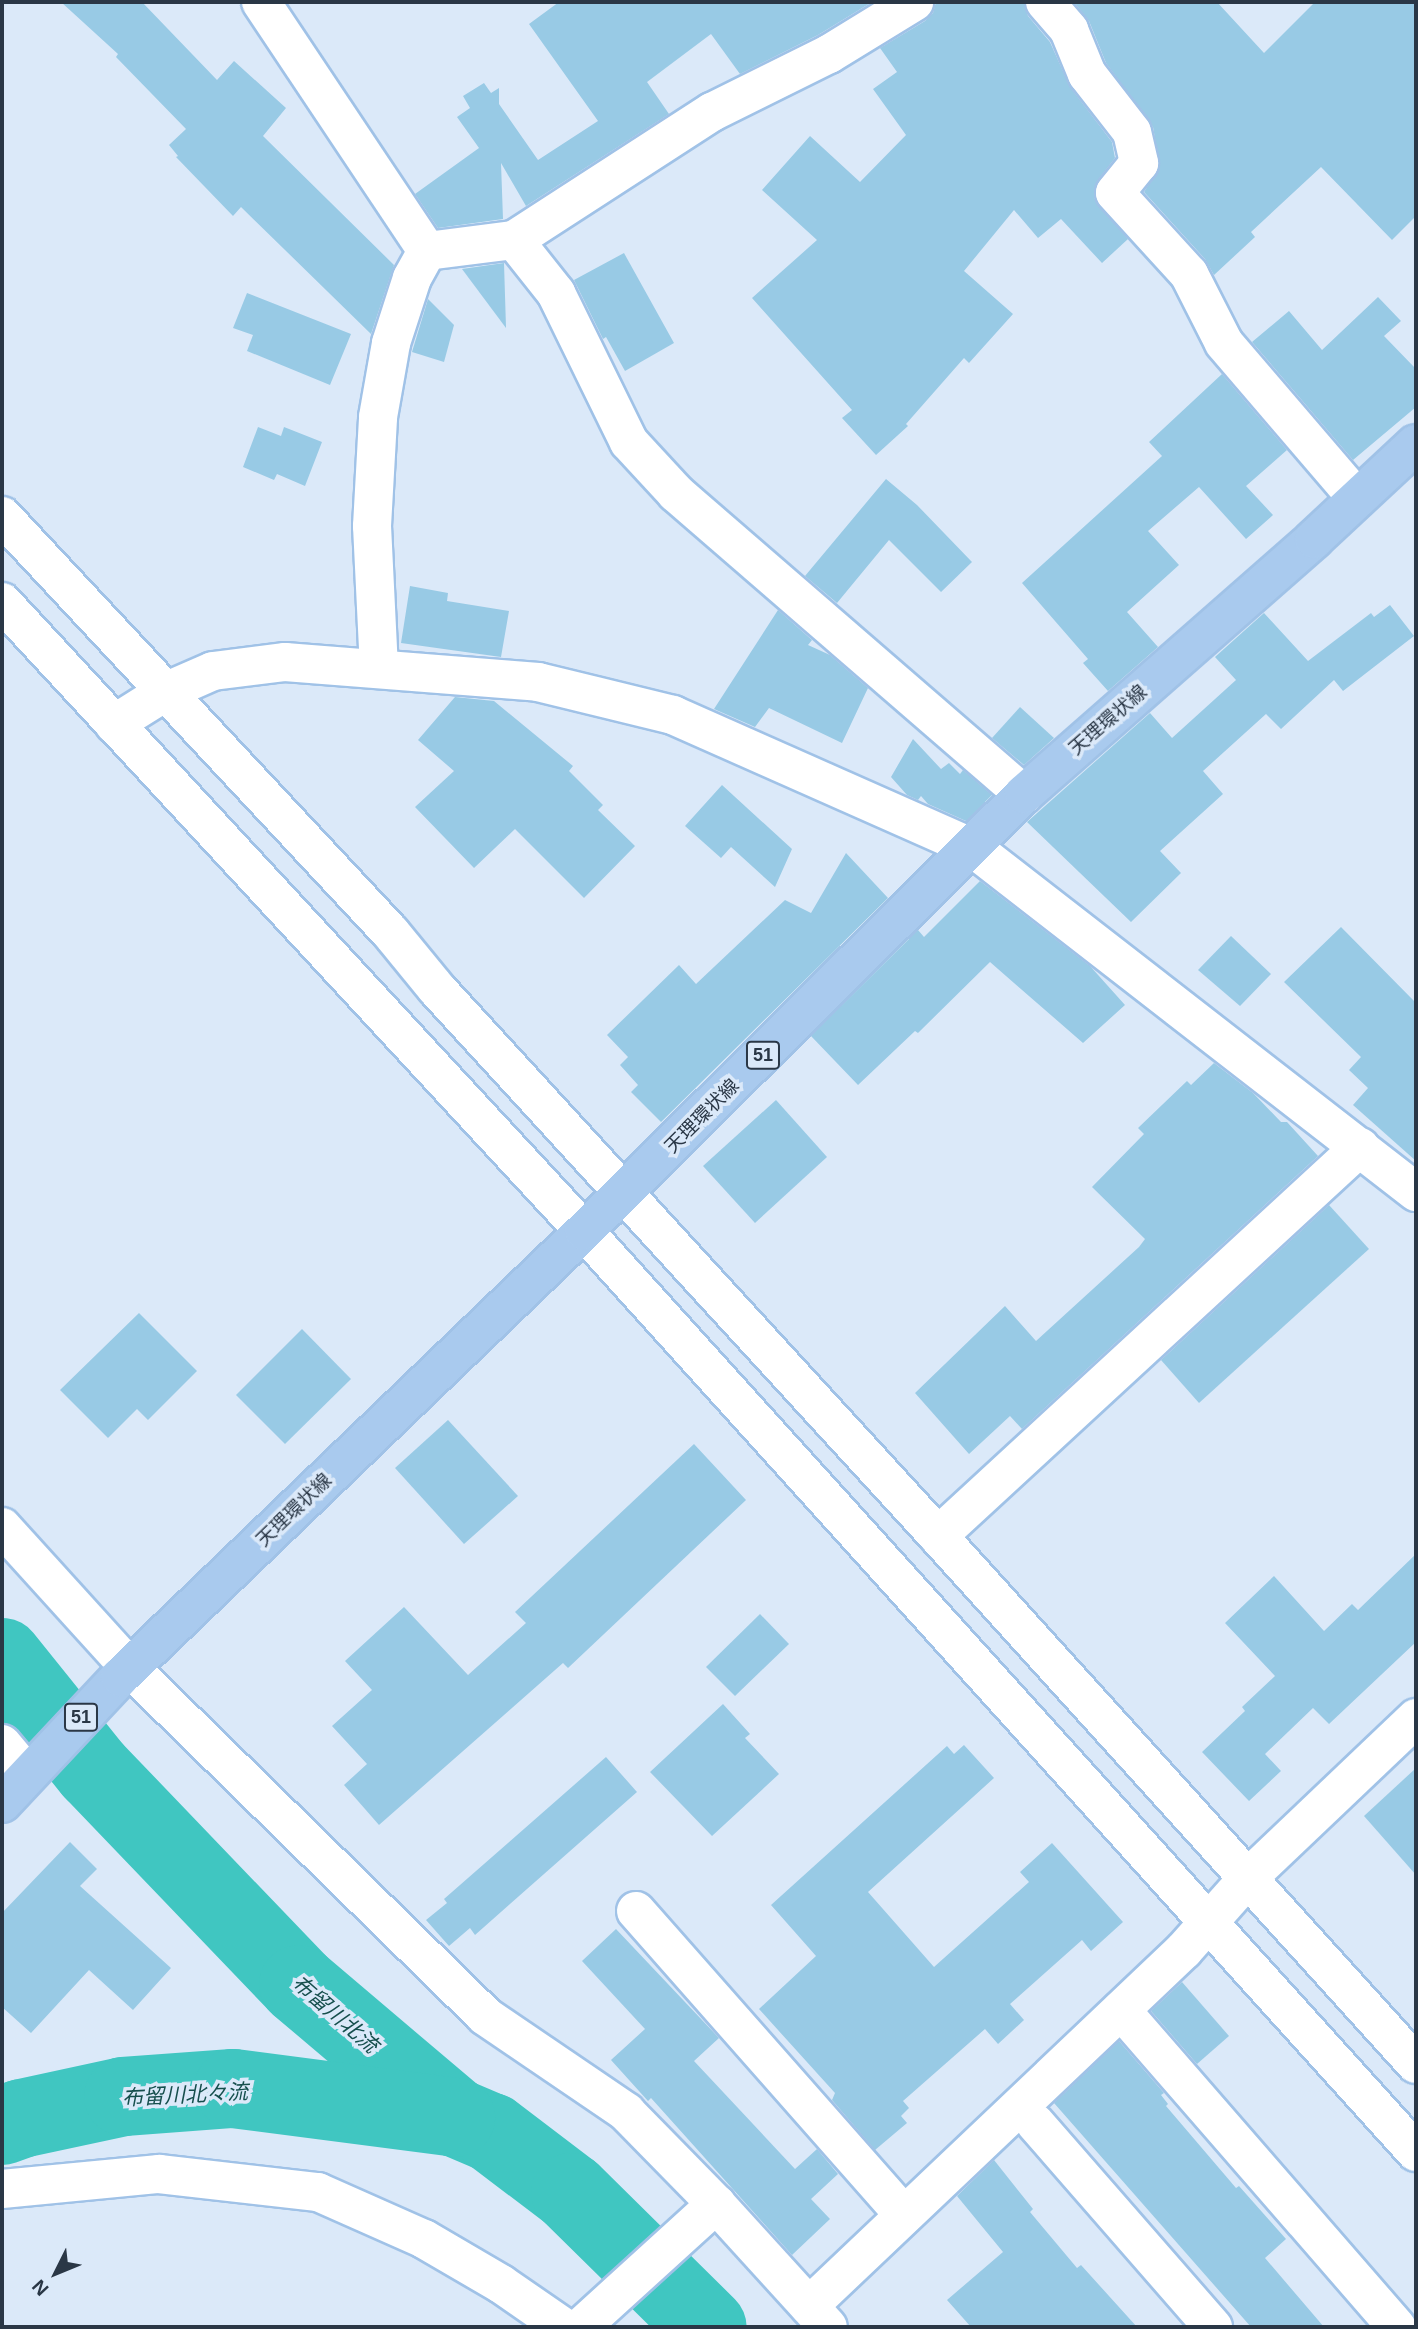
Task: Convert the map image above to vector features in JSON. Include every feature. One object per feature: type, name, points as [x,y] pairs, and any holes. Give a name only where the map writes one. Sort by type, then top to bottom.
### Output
[{"type":"main road","name":"天理環状線","points":[[2,1803],[34,1765],[125,1672],[624,1192],[973,848],[1024,794],[1416,444]]},
{"type":"street","points":[[261,2],[427,250]]},
{"type":"street","points":[[427,250],[514,240],[712,112],[829,54],[914,2]]},
{"type":"street","points":[[1045,2],[1069,30],[1087,74],[1132,132],[1139,163],[1115,193],[1189,274],[1224,343],[1357,498]]},
{"type":"street","points":[[514,240],[556,293],[629,442],[676,493],[1024,794]]},
{"type":"street","points":[[379,669],[372,526],[378,417],[391,343],[412,278],[427,250]]},
{"type":"street","points":[[2,516],[391,933],[436,988],[938,1535],[1416,2064]]},
{"type":"street","points":[[2,602],[584,1231],[1416,2152]]},
{"type":"street","points":[[114,724],[165,692],[213,671],[285,662],[538,682],[673,715],[973,848],[1360,1147],[1410,1176]]},
{"type":"street","points":[[938,1535],[1360,1147]]},
{"type":"street","points":[[2,1527],[125,1672],[485,2016],[626,2112],[713,2208],[818,2317],[904,2215],[1210,1924],[1248,1878],[1416,1718]]},
{"type":"street","points":[[2,1744],[34,1765]]},
{"type":"street","points":[[636,1911],[904,2215]]},
{"type":"street","points":[[1121,2010],[1397,2327]]},
{"type":"street","points":[[1035,2123],[1213,2327]]},
{"type":"street","points":[[2,2189],[159,2174],[318,2192],[424,2239],[576,2326],[713,2208]]},
{"type":"building","points":[[61,2],[142,2],[217,80],[234,61],[286,108],[263,136],[394,265],[371,334],[241,207],[233,216],[176,157],[178,156],[169,145],[186,129],[116,57],[118,54]]},
{"type":"building","points":[[559,2],[872,2],[818,35],[740,74],[711,34],[647,82],[669,114],[526,206],[501,163],[503,219],[438,228],[415,194],[479,148],[457,117],[470,108],[463,96],[484,83],[491,93],[499,88],[499,104],[538,160],[598,121],[529,24]]},
{"type":"building","points":[[936,2],[1024,2],[1028,16],[1050,42],[1070,87],[1112,142],[1115,158],[1098,180],[1094,198],[1128,239],[1102,263],[1061,219],[1038,238],[1014,210],[964,271],[1013,314],[969,363],[964,358],[906,424],[908,426],[876,455],[842,418],[852,410],[752,298],[817,240],[762,190],[810,136],[860,182],[906,135],[873,89],[897,72],[880,48],[925,21],[933,13]]},
{"type":"building","points":[[1074,2],[1217,2],[1264,53],[1315,2],[1416,2],[1416,216],[1392,240],[1321,167],[1251,232],[1255,237],[1214,275],[1205,259],[1144,192],[1160,167],[1153,127],[1106,63],[1089,21]]},
{"type":"building","points":[[624,253],[674,343],[625,371],[606,337],[603,339],[574,280]]},
{"type":"building","points":[[504,263],[506,328],[462,269]]},
{"type":"building","points":[[247,293],[351,334],[330,385],[247,351],[253,335],[233,328]]},
{"type":"building","points":[[1378,297],[1401,321],[1384,336],[1416,369],[1416,407],[1353,460],[1252,342],[1289,311],[1322,350]]},
{"type":"building","points":[[428,299],[454,325],[444,362],[412,352]]},
{"type":"building","points":[[1222,374],[1287,450],[1246,486],[1273,515],[1246,539],[1199,487],[1148,531],[1179,565],[1127,612],[1158,647],[1108,691],[1083,663],[1088,659],[1022,583],[1162,456],[1149,442]]},
{"type":"building","points":[[258,427],[281,436],[284,427],[322,442],[305,486],[277,474],[274,480],[243,467]]},
{"type":"building","points":[[886,479],[917,505],[972,562],[941,592],[889,540],[837,603],[805,576]]},
{"type":"building","points":[[410,586],[448,593],[447,601],[509,611],[501,657],[401,643]]},
{"type":"building","points":[[1390,605],[1414,636],[1343,691],[1334,680],[1281,729],[1266,714],[1203,771],[1223,794],[1160,851],[1181,873],[1131,922],[1027,822],[1150,713],[1172,738],[1236,680],[1215,657],[1264,613],[1308,661],[1371,613],[1374,617]]},
{"type":"building","points":[[778,610],[812,640],[808,645],[830,655],[868,688],[842,743],[769,708],[755,727],[714,709]]},
{"type":"building","points":[[455,697],[494,701],[573,766],[569,771],[603,805],[598,810],[635,846],[584,898],[515,829],[474,868],[415,807],[454,771],[418,740]]},
{"type":"building","points":[[1020,707],[1054,738],[1024,765],[992,738]]},
{"type":"building","points":[[913,739],[941,769],[949,763],[960,774],[963,770],[992,795],[966,821],[928,804],[921,796],[918,800],[907,795],[891,777]]},
{"type":"building","points":[[722,785],[792,849],[775,887],[731,847],[721,858],[685,826]]},
{"type":"building","points":[[846,853],[888,898],[661,1122],[631,1092],[638,1085],[620,1065],[628,1057],[607,1035],[679,965],[696,984],[785,900],[811,913]]},
{"type":"building","points":[[980,881],[1090,966],[1125,1005],[1083,1043],[990,962],[918,1033],[915,1031],[858,1085],[811,1036],[918,930],[924,937]]},
{"type":"building","points":[[1341,927],[1416,1003],[1416,1161],[1353,1105],[1368,1088],[1349,1070],[1361,1057],[1284,982]]},
{"type":"building","points":[[1231,936],[1271,974],[1240,1006],[1198,970]]},
{"type":"building","points":[[1214,1063],[1253,1093],[1281,1122],[1287,1122],[1318,1156],[1022,1429],[1010,1416],[969,1454],[915,1393],[1005,1306],[1036,1341],[1139,1247],[1145,1239],[1092,1187],[1144,1134],[1138,1128],[1187,1081],[1191,1085]]},
{"type":"building","points":[[776,1100],[827,1157],[755,1223],[703,1166]]},
{"type":"building","points":[[1329,1205],[1369,1249],[1199,1403],[1161,1360]]},
{"type":"building","points":[[139,1313],[197,1371],[148,1420],[137,1409],[108,1438],[60,1390]]},
{"type":"building","points":[[302,1329],[351,1379],[285,1444],[236,1395]]},
{"type":"building","points":[[448,1420],[518,1496],[464,1544],[395,1468]]},
{"type":"building","points":[[694,1444],[746,1500],[568,1668],[563,1663],[379,1825],[344,1785],[367,1764],[332,1726],[372,1690],[345,1661],[404,1607],[468,1675],[526,1623],[515,1612]]},
{"type":"building","points":[[1416,1554],[1416,1642],[1329,1724],[1313,1708],[1265,1754],[1281,1771],[1249,1801],[1202,1752],[1245,1711],[1242,1707],[1275,1676],[1225,1623],[1274,1576],[1324,1631],[1352,1604],[1358,1610]]},
{"type":"building","points":[[760,1614],[789,1644],[735,1696],[706,1667]]},
{"type":"building","points":[[723,1704],[750,1734],[745,1738],[779,1774],[712,1836],[650,1772]]},
{"type":"building","points":[[964,1745],[994,1778],[868,1892],[934,1967],[1029,1882],[1020,1872],[1052,1843],[1123,1922],[1091,1951],[1082,1940],[1010,2004],[1024,2020],[998,2044],[985,2029],[903,2101],[909,2108],[901,2116],[907,2123],[875,2150],[832,2100],[835,2093],[759,2009],[816,1956],[771,1905],[947,1746],[954,1754]]},
{"type":"building","points":[[606,1757],[637,1792],[475,1935],[470,1928],[449,1946],[426,1920],[447,1903],[444,1899]]},
{"type":"building","points":[[1416,1768],[1416,1875],[1364,1816]]},
{"type":"building","points":[[70,1842],[97,1869],[80,1886],[171,1968],[133,2010],[89,1970],[31,2033],[2,2007],[2,1913]]},
{"type":"building","points":[[616,1929],[719,2038],[694,2061],[795,2169],[817,2149],[838,2174],[811,2199],[830,2219],[792,2255],[651,2098],[648,2101],[611,2060],[645,2029],[582,1961]]},
{"type":"building","points":[[1182,1982],[1229,2036],[1197,2064],[1151,2011]]},
{"type":"building","points":[[1119,2041],[1164,2093],[1161,2095],[1168,2104],[1166,2106],[1236,2188],[1239,2186],[1286,2239],[1265,2258],[1324,2327],[1251,2327],[1054,2103]]},
{"type":"building","points":[[994,2160],[1033,2209],[1030,2212],[1077,2268],[1081,2265],[1137,2327],[971,2327],[947,2300],[1003,2252],[957,2196]]},
{"type":"waterway","name":"布留川北流","points":[[2,1657],[93,1770],[298,1984],[455,2117],[491,2132],[570,2192],[707,2327]]},
{"type":"waterway","name":"布留川北々流","points":[[2,2125],[21,2118],[123,2096],[233,2088],[455,2117]]}]
